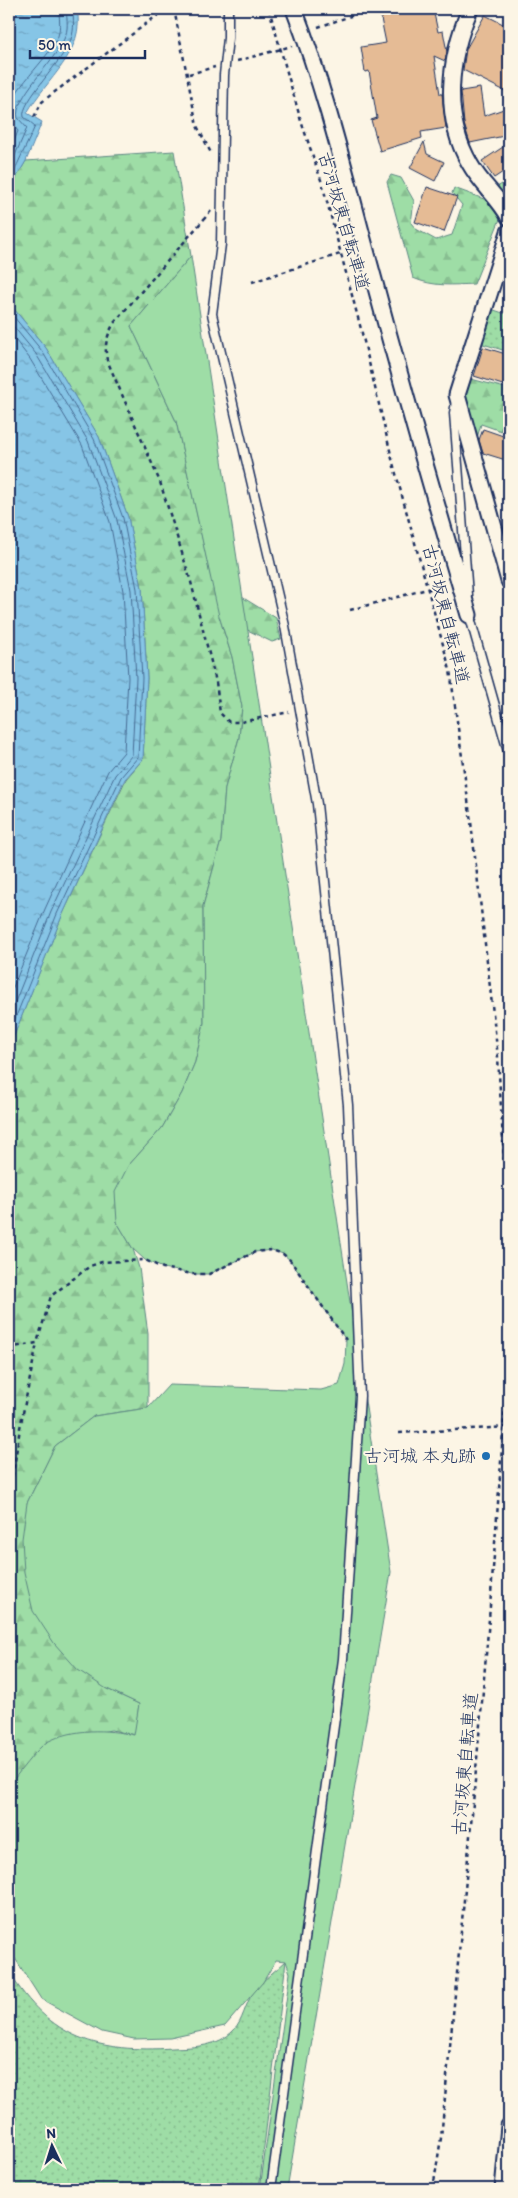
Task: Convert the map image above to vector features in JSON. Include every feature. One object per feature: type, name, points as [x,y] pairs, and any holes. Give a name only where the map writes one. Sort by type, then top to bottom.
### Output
[{"type":"street","points":[[294,9],[312,55],[338,145],[420,450],[469,615]]},
{"type":"street","points":[[470,9],[456,47],[451,71],[454,118],[460,144],[470,166],[509,217]]},
{"type":"street","points":[[509,232],[457,395],[509,581]]},
{"type":"street","points":[[503,2189],[509,2126]]},
{"type":"lane","points":[[228,9],[221,244],[212,314],[282,610],[301,709],[316,804],[348,1106],[360,1396],[343,1659],[271,2189]]},
{"type":"lane","points":[[457,395],[454,413],[469,615],[509,755]]},
{"type":"path","points":[[34,117],[42,102],[166,9]]},
{"type":"path","points":[[174,9],[197,126],[222,172]]},
{"type":"path","name":"古河坂東自転車道","points":[[270,9],[280,48],[322,183],[427,589],[450,670],[471,822],[498,1057],[509,1241]]},
{"type":"path","points":[[319,31],[318,26],[372,9]]},
{"type":"path","points":[[188,74],[298,44]]},
{"type":"path","points":[[221,199],[114,323],[106,337],[105,349],[107,360],[160,482],[181,547],[216,682],[220,712],[229,722],[241,722],[301,709]]},
{"type":"path","points":[[252,282],[340,254]]},
{"type":"path","points":[[350,610],[427,589],[452,588]]},
{"type":"path","points":[[9,1500],[20,1428],[37,1343],[51,1296],[90,1266],[102,1262],[145,1260],[163,1268],[192,1274],[209,1274],[255,1252],[272,1250],[283,1254],[290,1260],[346,1340],[358,1348]]},
{"type":"path","name":"古河坂東自転車道","points":[[433,2189],[441,2138],[475,1794],[509,1340]]},
{"type":"path","points":[[9,1348],[37,1343]]},
{"type":"path","points":[[399,1433],[509,1427]]},
{"type":"green space","points":[[174,151],[191,256],[131,326],[176,421],[211,578],[276,618],[281,639],[272,642],[219,616],[232,657],[242,707],[239,738],[225,788],[221,841],[203,906],[204,1023],[195,1062],[182,1093],[162,1128],[128,1166],[117,1222],[133,1249],[139,1268],[148,1334],[148,1408],[94,1416],[55,1446],[27,1503],[105,1688],[139,1704],[135,1735],[111,1730],[46,1743],[9,1786],[9,1048],[62,916],[126,779],[143,759],[147,678],[142,588],[128,517],[99,437],[46,348],[9,303],[9,209],[16,178],[26,161]]},
{"type":"green space","points":[[391,175],[401,178],[414,201],[411,223],[416,229],[436,240],[452,235],[462,205],[452,193],[454,188],[492,202],[500,219],[474,284],[436,284],[413,278],[387,182]]},
{"type":"green space","points":[[509,180],[509,204],[497,187]]},
{"type":"green space","points":[[191,256],[391,1572],[287,2189],[260,2189],[290,1973],[286,1961],[276,1960],[263,1982],[225,2026],[170,2038],[134,2039],[102,2032],[41,1999],[9,1949],[9,1786],[38,1750],[47,1742],[57,1737],[90,1731],[134,1735],[139,1704],[105,1688],[78,1670],[54,1643],[33,1611],[24,1572],[22,1539],[27,1503],[55,1446],[94,1416],[148,1408],[169,1385],[321,1390],[339,1385],[345,1364],[346,1340],[290,1260],[283,1254],[272,1250],[255,1252],[209,1274],[192,1274],[163,1268],[145,1260],[133,1249],[117,1222],[115,1192],[128,1166],[162,1128],[182,1093],[195,1062],[204,1023],[203,906],[221,841],[225,788],[239,738],[242,707],[232,657],[219,616],[176,421],[131,326]]},
{"type":"green space","points":[[491,309],[509,315],[509,352],[480,343]]},
{"type":"green space","points":[[471,379],[509,389],[509,401],[501,431],[481,424],[475,445],[464,397]]},
{"type":"green space","points":[[286,1961],[259,2189],[9,2189],[9,1972],[25,1995],[41,2013],[59,2027],[78,2037],[99,2044],[122,2048],[173,2048],[205,2045],[228,2036],[237,2026],[250,1997],[256,1989]]},
{"type":"water","points":[[9,9],[77,9],[78,24],[76,39],[70,52],[27,113],[42,122],[26,161],[16,178],[9,209]]},
{"type":"water","points":[[9,303],[46,348],[99,437],[128,517],[142,588],[147,678],[143,759],[125,779],[62,916],[9,1048]]},
{"type":"building","points":[[379,9],[433,9],[438,32],[443,31],[447,52],[445,61],[434,56],[440,94],[442,94],[446,128],[421,132],[422,138],[380,151],[371,120],[377,118],[369,71],[365,72],[361,47],[386,43]]},
{"type":"building","points":[[485,15],[509,27],[509,93],[463,70],[466,49]]},
{"type":"building","points":[[480,88],[484,116],[509,107],[509,135],[470,143],[464,124],[461,91]]},
{"type":"building","points":[[424,142],[427,154],[444,162],[435,181],[410,168]]},
{"type":"building","points":[[509,143],[509,168],[494,178],[482,161]]},
{"type":"building","points":[[427,187],[457,197],[444,232],[415,222]]},
{"type":"building","points":[[483,347],[509,355],[509,387],[474,376]]},
{"type":"building","points":[[483,429],[509,438],[509,461],[483,453],[479,440]]},
{"type":"place","name":"古河城 本丸跡","points":[[486,1456]]}]
